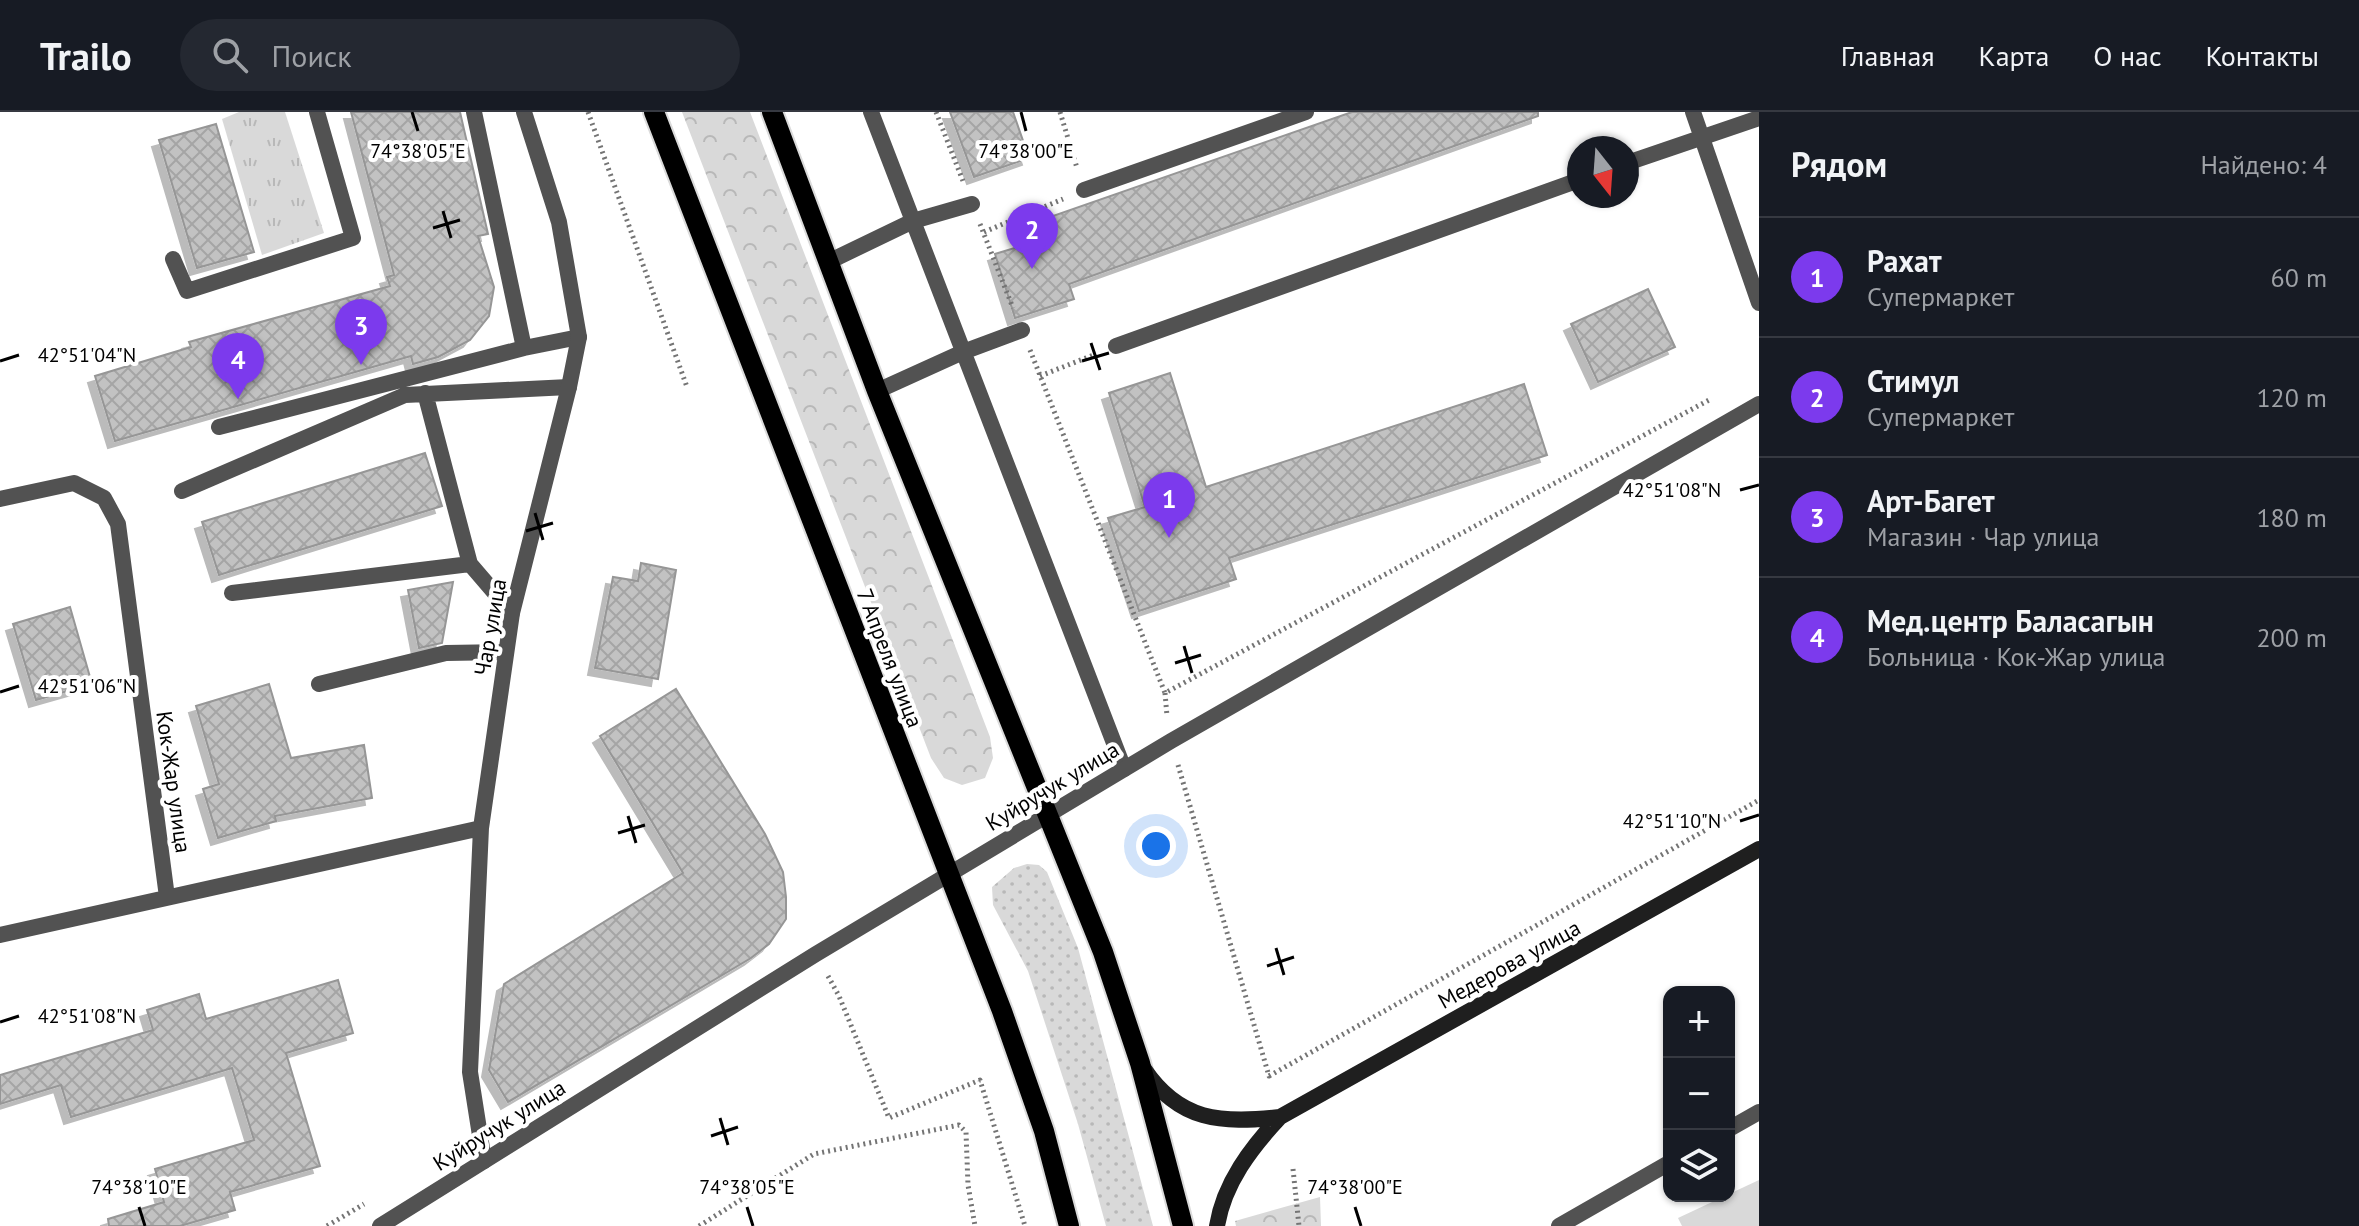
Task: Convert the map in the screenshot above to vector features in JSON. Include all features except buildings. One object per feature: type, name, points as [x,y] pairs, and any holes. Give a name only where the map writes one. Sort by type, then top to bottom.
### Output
[{"type":"main road","name":"7 Апреля улица","points":[[654,112],[1002,1011],[1044,1131],[1069,1226]]},
{"type":"main road","points":[[772,112],[877,391],[1103,952],[1140,1063],[1171,1171],[1183,1226]]},
{"type":"main road","name":"Медерова улица","points":[[1217,1226],[1219,1213],[1237,1171],[1255,1144],[1280,1117],[1759,849]]},
{"type":"main road","name":"Медерова улица","points":[[1140,1063],[1161,1091],[1185,1110],[1217,1119],[1250,1121],[1280,1117]]},
{"type":"street","points":[[173,259],[187,291],[353,238],[317,112]]},
{"type":"street","points":[[474,112],[524,348]]},
{"type":"street","name":"Чар улица","points":[[484,1161],[470,1072],[481,828],[512,613],[579,337],[559,222],[524,112]]},
{"type":"street","points":[[871,112],[1124,769]]},
{"type":"street","points":[[1084,190],[1306,112]]},
{"type":"street","points":[[1693,112],[1759,303]]},
{"type":"street","points":[[1639,159],[1759,118]]},
{"type":"street","points":[[1116,346],[1567,184]]},
{"type":"street","points":[[828,262],[913,221],[972,204]]},
{"type":"street","points":[[877,391],[963,352],[1022,330]]},
{"type":"street","points":[[219,427],[524,348],[579,337]]},
{"type":"street","points":[[182,491],[405,395],[569,387]]},
{"type":"street","points":[[425,393],[470,564],[512,613]]},
{"type":"street","name":"Куйручук улица","points":[[380,1226],[816,954],[1124,769],[1759,404]]},
{"type":"street","name":"Кок-Жар улица","points":[[0,499],[74,483],[104,498],[118,524],[167,897]]},
{"type":"street","points":[[232,593],[470,564]]},
{"type":"street","points":[[319,684],[446,653],[506,652]]},
{"type":"street","points":[[0,935],[481,828]]},
{"type":"street","points":[[1735,1126],[1759,1112]]},
{"type":"street","points":[[1559,1226],[1663,1166]]},
{"type":"path","points":[[588,112],[687,387]]},
{"type":"path","points":[[936,112],[1165,693],[1718,395]]},
{"type":"path","points":[[984,232],[1084,190],[1060,112]]},
{"type":"path","points":[[1040,376],[1116,346]]},
{"type":"path","points":[[1186,793],[1269,1076],[1759,800]]},
{"type":"path","points":[[839,996],[889,1118],[980,1080],[1025,1226]]},
{"type":"path","points":[[699,1226],[814,1154],[959,1125],[966,1132],[968,1185],[975,1226]]},
{"type":"path","points":[[1293,1169],[1299,1226]]},
{"type":"green space","points":[[239,112],[285,112],[324,233],[262,255],[222,119]]},
{"type":"green space","points":[[682,112],[750,112],[990,737],[993,758],[985,778],[962,785],[944,778],[931,758]]},
{"type":"green space","points":[[1027,864],[1039,865],[1047,872],[1078,948],[1153,1226],[1106,1226],[1078,1124],[1028,971],[993,905],[992,887],[1014,868]]},
{"type":"green space","points":[[1759,1180],[1759,1226],[1682,1226],[1678,1218],[1712,1202],[1735,1202],[1735,1191]]},
{"type":"green space","points":[[1320,1197],[1321,1226],[1236,1226],[1235,1221]]},
{"type":"place","name":"Стимул","points":[[1032,269]]},
{"type":"place","name":"Арт-Багет","points":[[361,365]]},
{"type":"place","name":"Мед.центр Баласагын","points":[[238,399]]},
{"type":"place","name":"Рахат","points":[[1169,538]]}]
